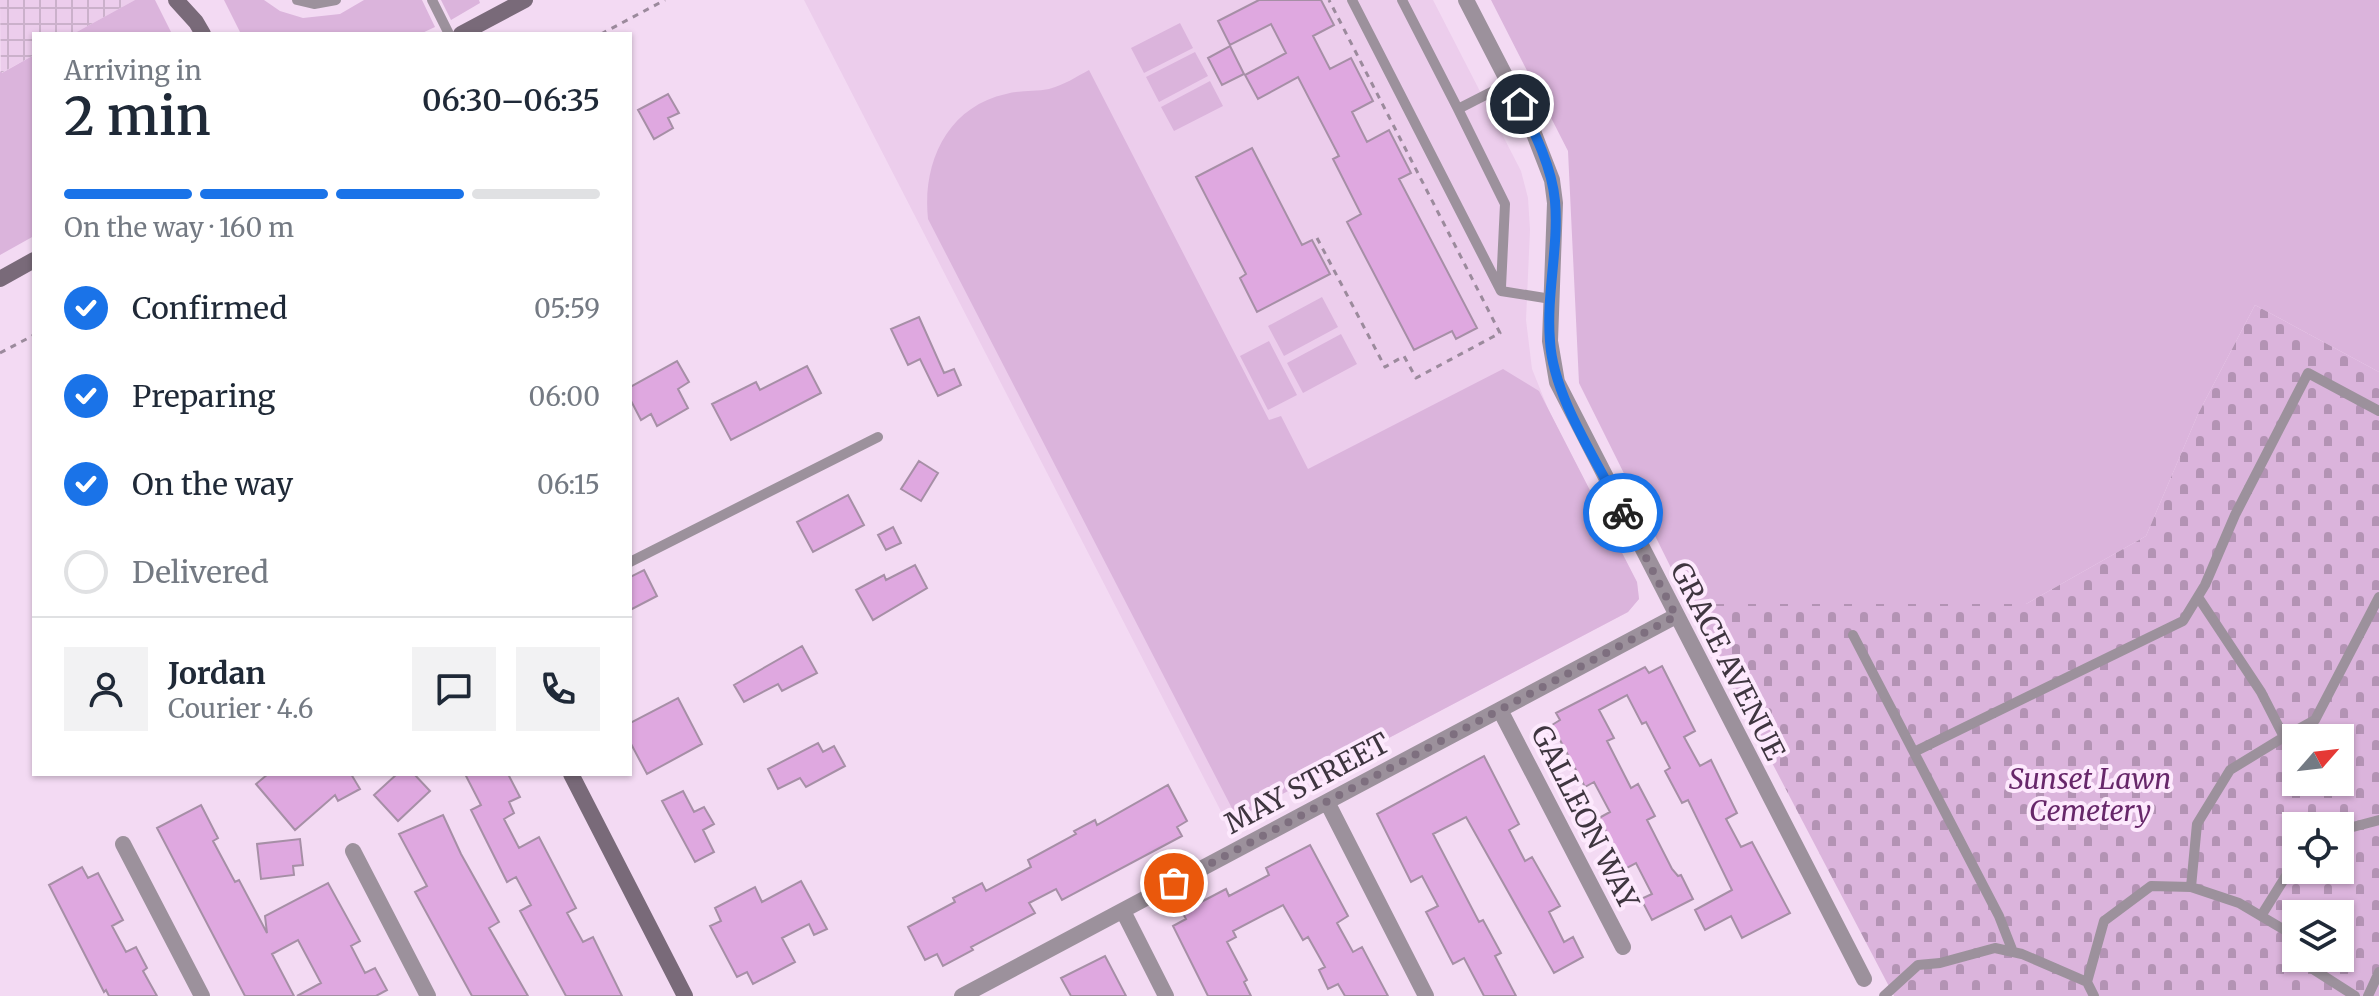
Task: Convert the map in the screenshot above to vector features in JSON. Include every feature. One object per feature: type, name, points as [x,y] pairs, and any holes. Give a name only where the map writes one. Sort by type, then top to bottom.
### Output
[{"type":"main road","points":[[176,0],[202,32]]},
{"type":"main road","points":[[465,32],[525,0]]},
{"type":"main road","points":[[0,279],[32,261]]},
{"type":"main road","points":[[572,776],[685,996]]},
{"type":"street","name":"GRACE AVENUE","points":[[1466,0],[1531,126],[1552,180],[1555,203],[1550,341],[1557,382],[1864,979]]},
{"type":"street","name":"MAY STREET","points":[[962,996],[1676,616]]},
{"type":"street","name":"GALLEON WAY","points":[[1500,710],[1623,947]]},
{"type":"street","points":[[1327,802],[1426,996]]},
{"type":"street","points":[[123,844],[202,996]]},
{"type":"street","points":[[353,851],[428,996]]},
{"type":"street","points":[[1123,911],[1166,996]]},
{"type":"lane","points":[[297,0],[314,4],[336,0]]},
{"type":"lane","points":[[432,0],[448,32]]},
{"type":"lane","points":[[1352,0],[1501,291]]},
{"type":"lane","points":[[1402,0],[1505,204],[1501,291]]},
{"type":"lane","points":[[1458,109],[1509,83]]},
{"type":"lane","points":[[1501,291],[1551,299]]},
{"type":"lane","points":[[1914,752],[2183,621],[2198,597],[2235,515],[2308,373],[2379,411]]},
{"type":"lane","points":[[632,561],[878,437]]},
{"type":"lane","points":[[2198,597],[2261,692],[2282,733]]},
{"type":"lane","points":[[2308,724],[2315,720],[2379,597]]},
{"type":"lane","points":[[1853,635],[1999,916],[2013,952]]},
{"type":"lane","points":[[2191,887],[2197,824],[2230,770],[2282,738]]},
{"type":"lane","points":[[2354,827],[2379,820]]},
{"type":"lane","points":[[2261,916],[2282,882]]},
{"type":"lane","points":[[2087,982],[2104,921],[2151,886],[2191,887],[2239,903],[2282,928]]},
{"type":"lane","points":[[1884,996],[1918,965],[1940,963],[1995,948],[2013,952],[2087,982],[2094,996]]},
{"type":"lane","points":[[2318,972],[2355,996]]},
{"type":"lane","points":[[2368,996],[2379,972]]},
{"type":"path","points":[[605,32],[665,0]]},
{"type":"path","points":[[1317,238],[1385,367],[1404,356],[1416,378],[1500,333],[1329,0]]},
{"type":"path","points":[[0,353],[32,336]]},
{"type":"shaded area","points":[[0,0],[135,0],[77,32],[32,32],[32,56],[1,73]]},
{"type":"shaded area","points":[[804,0],[1433,0],[1521,171],[1528,198],[1530,230],[1526,320],[1532,369],[1549,411],[1637,582],[1639,599],[1628,612],[1227,823]]},
{"type":"green space","points":[[135,0],[155,0],[171,32],[77,32]]},
{"type":"green space","points":[[224,0],[264,0],[280,11],[303,18],[340,14],[364,0],[422,0],[435,27],[424,32],[240,32]]},
{"type":"green space","points":[[441,0],[479,0],[480,3],[451,20]]},
{"type":"green space","points":[[1491,0],[2379,0],[2379,372],[2255,305],[2198,414],[2146,536],[2026,604],[1689,604],[1579,383],[1568,151]]},
{"type":"green space","points":[[1180,23],[1193,48],[1144,73],[1131,48]]},
{"type":"green space","points":[[1195,52],[1208,76],[1159,102],[1146,77]]},
{"type":"green space","points":[[32,56],[32,237],[0,255],[0,71],[2,73]]},
{"type":"green space","points":[[1089,70],[1269,420],[1281,416],[1308,469],[1503,369],[1539,391],[1637,582],[1639,599],[1628,612],[1237,818],[928,219],[927,198],[934,158],[954,124],[968,111],[1006,94],[1054,87]]},
{"type":"green space","points":[[1210,81],[1223,106],[1174,131],[1161,107]]},
{"type":"green space","points":[[1322,297],[1338,327],[1284,356],[1268,326]]},
{"type":"green space","name":"Sunset Lawn Cemetery","points":[[2255,305],[2379,372],[2379,996],[1894,996],[1689,604],[2026,604],[2146,536],[2198,414]]},
{"type":"green space","points":[[1341,334],[1357,364],[1303,393],[1287,363]]},
{"type":"green space","points":[[1269,341],[1297,395],[1268,410],[1240,356]]},
{"type":"building","points":[[1259,0],[1321,0],[1334,25],[1313,36],[1330,69],[1351,58],[1373,101],[1352,112],[1367,142],[1389,130],[1411,173],[1399,179],[1477,328],[1456,339],[1452,331],[1414,350],[1347,222],[1361,214],[1333,159],[1339,156],[1298,77],[1258,99],[1245,75],[1286,53],[1271,24],[1230,45],[1218,21]]},
{"type":"building","points":[[1230,46],[1244,74],[1222,85],[1208,58]]},
{"type":"building","points":[[668,94],[679,113],[668,118],[673,128],[654,139],[638,110]]},
{"type":"building","points":[[1252,148],[1302,245],[1312,240],[1330,274],[1257,312],[1240,278],[1246,274],[1196,177]]},
{"type":"building","points":[[919,317],[944,373],[954,369],[961,385],[938,396],[920,359],[908,365],[891,329]]},
{"type":"building","points":[[677,361],[689,382],[678,389],[688,408],[657,426],[651,414],[641,420],[632,403],[632,386]]},
{"type":"building","points":[[807,366],[821,393],[731,440],[712,404],[756,382],[760,390]]},
{"type":"building","points":[[919,461],[938,473],[921,501],[901,489]]},
{"type":"building","points":[[848,495],[864,525],[813,552],[797,522]]},
{"type":"building","points":[[893,527],[901,543],[886,550],[878,535]]},
{"type":"building","points":[[915,565],[927,588],[873,620],[856,590],[884,575],[886,580]]},
{"type":"building","points":[[644,570],[657,596],[632,609],[632,576]]},
{"type":"building","points":[[802,646],[817,673],[782,691],[778,684],[744,702],[734,685]]},
{"type":"building","points":[[1662,666],[1695,731],[1684,737],[1700,766],[1711,760],[1737,813],[1726,819],[1741,847],[1752,842],[1790,913],[1742,938],[1731,916],[1705,930],[1695,910],[1732,890],[1688,800],[1682,803],[1665,771],[1670,768],[1646,722],[1642,724],[1627,695],[1599,710],[1614,738],[1607,741],[1631,788],[1638,784],[1655,816],[1647,820],[1672,869],[1678,876],[1681,875],[1693,899],[1652,920],[1641,899],[1652,894],[1636,863],[1625,869],[1599,818],[1610,812],[1594,782],[1585,787],[1552,725],[1560,720],[1556,713],[1645,667],[1649,673]]},
{"type":"building","points":[[678,698],[702,744],[647,774],[632,746],[632,722]]},
{"type":"building","points":[[818,743],[823,752],[834,746],[845,766],[806,787],[800,778],[778,789],[768,769]]},
{"type":"building","points":[[1484,756],[1519,824],[1509,830],[1525,861],[1532,857],[1560,906],[1549,912],[1564,942],[1573,937],[1583,957],[1554,973],[1466,817],[1433,834],[1479,922],[1483,920],[1501,953],[1495,956],[1516,996],[1484,996],[1464,958],[1453,964],[1426,912],[1438,906],[1422,876],[1411,882],[1377,814]]},
{"type":"building","points":[[266,776],[352,776],[360,789],[338,801],[335,795],[295,830],[256,784]]},
{"type":"building","points":[[395,776],[416,776],[430,791],[398,821],[374,795]]},
{"type":"building","points":[[466,776],[509,776],[520,797],[509,802],[514,813],[504,819],[519,848],[539,837],[576,908],[567,913],[583,942],[593,937],[622,996],[566,996],[520,911],[531,905],[516,877],[507,882],[471,810],[481,805]]},
{"type":"building","points":[[1168,785],[1187,821],[1177,827],[1182,836],[1062,900],[1056,889],[1029,903],[1035,913],[971,947],[973,950],[943,966],[937,954],[925,960],[908,927],[955,902],[953,898],[982,883],[986,891],[1031,867],[1028,860],[1076,834],[1074,831],[1095,820],[1097,825]]},
{"type":"building","points":[[683,791],[694,812],[704,807],[714,824],[703,830],[714,852],[695,862],[662,801]]},
{"type":"building","points":[[201,805],[218,838],[213,841],[235,882],[239,880],[267,933],[265,916],[328,883],[360,941],[351,946],[365,973],[375,968],[387,990],[376,996],[297,996],[321,983],[298,940],[272,954],[294,996],[245,996],[157,828]]},
{"type":"building","points":[[443,815],[499,922],[489,928],[528,996],[472,996],[415,892],[427,886],[399,834]]},
{"type":"building","points":[[300,839],[303,865],[293,866],[294,875],[261,879],[257,844]]},
{"type":"building","points":[[1310,845],[1348,916],[1337,923],[1353,952],[1362,947],[1388,996],[1345,996],[1338,984],[1328,989],[1319,970],[1325,967],[1308,937],[1303,940],[1283,905],[1233,931],[1236,937],[1227,942],[1247,980],[1244,982],[1251,996],[1208,996],[1173,926],[1186,919],[1182,912],[1226,889],[1229,896],[1269,875],[1266,868]]},
{"type":"building","points":[[82,867],[88,878],[98,873],[123,920],[112,926],[126,952],[136,947],[147,968],[143,971],[157,996],[109,996],[106,990],[104,992],[49,885]]},
{"type":"building","points":[[801,881],[827,929],[814,935],[809,924],[782,938],[795,962],[753,984],[747,972],[737,977],[710,926],[721,921],[715,908],[755,887],[762,902]]},
{"type":"building","points":[[1105,956],[1126,996],[1071,996],[1061,978]]},
{"type":"way so far","points":[[1174,883],[1676,616],[1623,513]]},
{"type":"route","points":[[1520,104],[1552,180],[1555,203],[1550,341],[1557,382],[1623,513]]}]
